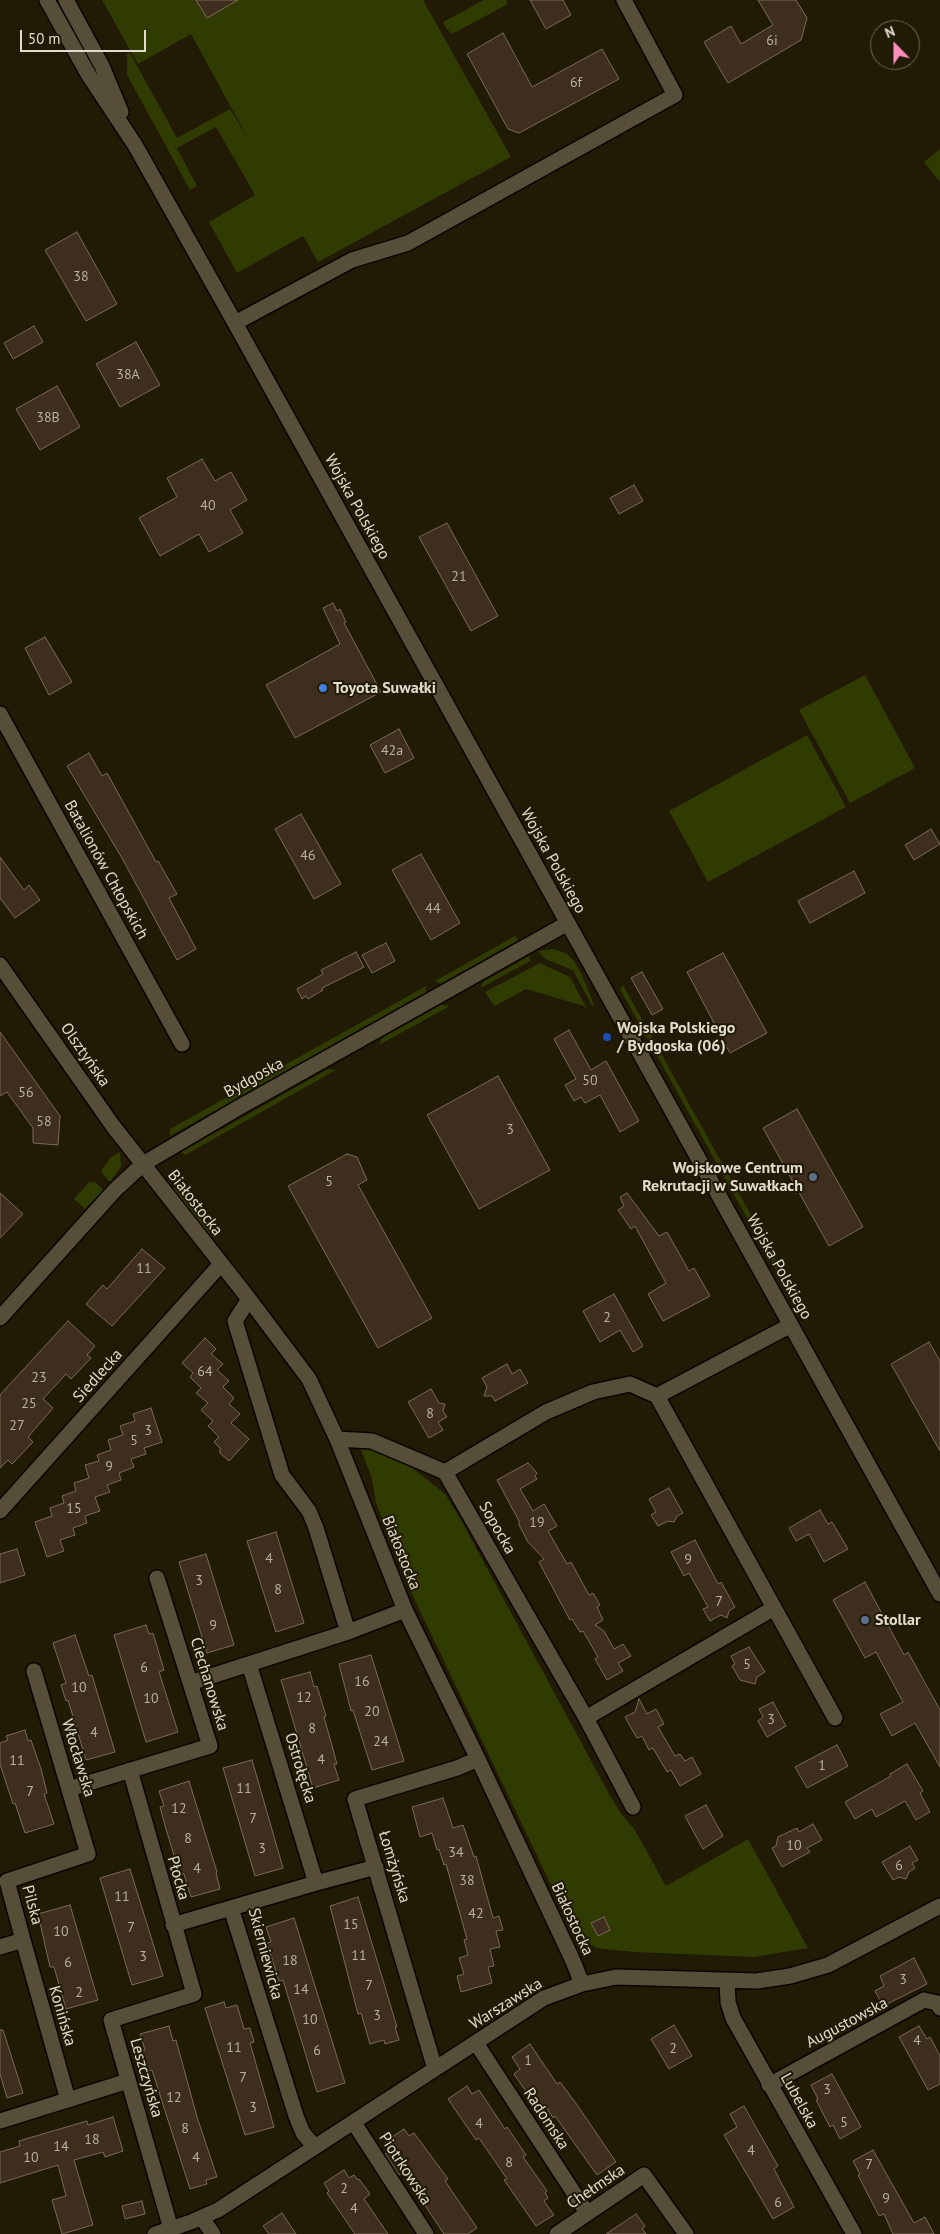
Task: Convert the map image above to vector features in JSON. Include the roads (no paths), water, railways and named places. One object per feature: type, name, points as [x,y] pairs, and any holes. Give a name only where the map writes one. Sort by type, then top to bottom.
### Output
[{"type":"street","name":"Wojska Polskiego","points":[[47,0],[88,74],[135,145],[235,323],[940,1594]]},
{"type":"street","name":"Wojska Polskiego","points":[[66,0],[102,66],[135,145]]},
{"type":"street","points":[[235,323],[352,260],[408,243],[675,96],[624,0]]},
{"type":"street","name":"Batalionów Chłopskich","points":[[0,714],[182,1044]]},
{"type":"street","name":"Bydgoska","points":[[0,1318],[115,1190],[142,1164],[568,923]]},
{"type":"street","name":"Olsztyńska","points":[[0,965],[142,1164]]},
{"type":"street","name":"Białostocka","points":[[142,1164],[249,1299],[309,1379],[337,1439],[405,1610],[478,1759],[582,1984]]},
{"type":"street","name":"Siedlecka","points":[[3,1502],[221,1264]]},
{"type":"street","points":[[249,1299],[235,1321],[282,1475],[309,1511],[348,1632]]},
{"type":"street","points":[[657,1396],[791,1325]]},
{"type":"street","points":[[337,1439],[372,1441],[445,1472],[546,1412],[593,1392],[630,1384],[657,1396],[835,1718]]},
{"type":"street","name":"Sopocka","points":[[445,1472],[586,1718],[633,1808]]},
{"type":"street","name":"Ciechanowska","points":[[70,1789],[210,1746],[157,1578]]},
{"type":"street","points":[[586,1718],[774,1608]]},
{"type":"street","points":[[190,1683],[348,1632],[405,1610]]},
{"type":"street","name":"Ostrołęcka","points":[[249,1664],[316,1883]]},
{"type":"street","name":"Włocławska","points":[[34,1671],[88,1854]]},
{"type":"street","name":"Łomżyńska","points":[[435,2069],[355,1798],[457,1768],[478,1759]]},
{"type":"street","name":"Płocka","points":[[130,1770],[194,1994]]},
{"type":"street","name":"Pilska","points":[[0,1948],[23,1940],[7,1881],[88,1854]]},
{"type":"street","name":"Skierniewicka","points":[[314,2147],[303,2133],[296,2116],[231,1908],[376,1868]]},
{"type":"street","name":"Warszawska","points":[[154,2234],[202,2218],[218,2210],[544,1998],[582,1984],[616,1977],[727,1981],[768,1980],[790,1976],[828,1965],[940,1906]]},
{"type":"street","points":[[174,1925],[231,1908]]},
{"type":"street","name":"Konińska","points":[[23,1940],[68,2100]]},
{"type":"street","name":"Lubelska","points":[[727,1981],[728,2002],[733,2018],[854,2234]]},
{"type":"street","name":"Leszczyńska","points":[[171,2229],[111,2020],[194,1994]]},
{"type":"street","name":"Augustowska","points":[[769,2085],[924,2000],[937,2003],[940,2008]]},
{"type":"street","name":"Radomska","points":[[476,2043],[587,2213]]},
{"type":"street","points":[[0,2121],[128,2081]]},
{"type":"street","name":"Piotrkowska","points":[[354,2123],[426,2234]]},
{"type":"street","name":"Chełmska","points":[[557,2234],[644,2175],[686,2234]]},
{"type":"street","points":[[202,2218],[213,2234]]},
{"type":"place","name":"Toyota Suwałki","points":[[323,688]]},
{"type":"place","name":"Wojska Polskiego / Bydgoska (06)","points":[[607,1037]]},
{"type":"place","name":"Wojskowe Centrum Rekrutacji w Suwałkach","points":[[813,1177]]},
{"type":"place","name":"Stollar","points":[[865,1620]]}]
